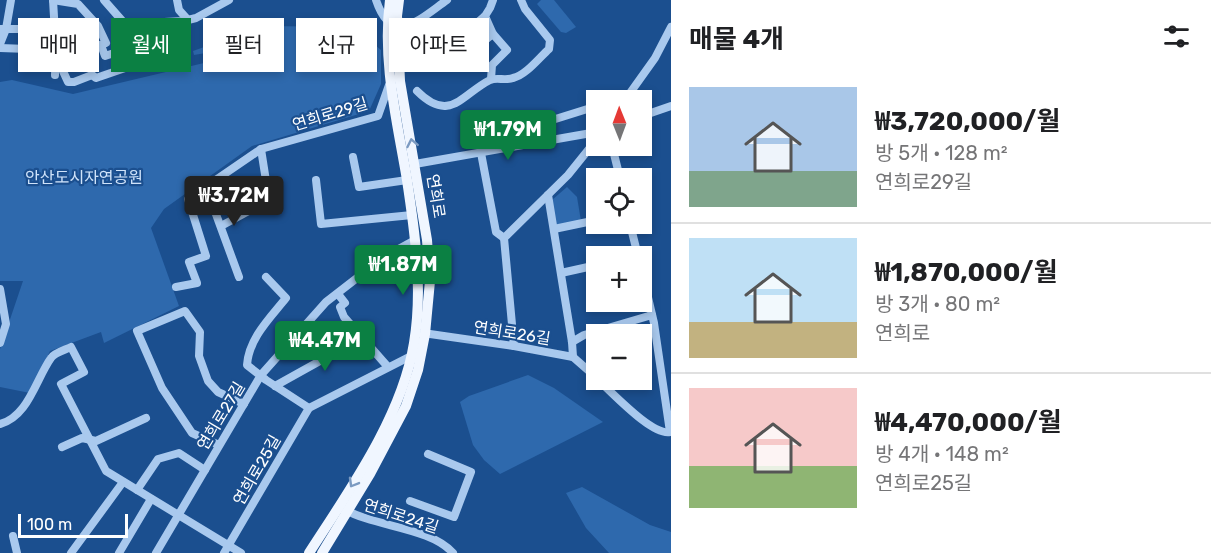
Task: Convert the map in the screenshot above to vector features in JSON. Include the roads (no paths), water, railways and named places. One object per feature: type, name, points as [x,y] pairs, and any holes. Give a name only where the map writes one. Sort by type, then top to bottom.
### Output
[{"type":"main road","name":"연희로","points":[[390,0],[392,18]]},
{"type":"main road","name":"연희로","points":[[394,18],[399,0]]},
{"type":"main road","name":"연희로","points":[[322,553],[387,424],[421,333],[412,214],[389,86],[390,72]]},
{"type":"main road","name":"연희로","points":[[309,553],[370,474],[409,400],[418,370],[421,333],[430,280],[427,240],[416,164],[399,72]]},
{"type":"street","points":[[11,0],[0,46],[18,48]]},
{"type":"street","points":[[54,18],[53,0],[78,4],[98,26],[106,43],[101,45],[105,56],[111,54]]},
{"type":"street","points":[[104,0],[120,18]]},
{"type":"street","points":[[177,0],[179,10],[186,18]]},
{"type":"street","points":[[191,19],[229,0]]},
{"type":"street","points":[[376,0],[381,15],[389,22]]},
{"type":"street","points":[[422,18],[447,0]]},
{"type":"street","points":[[493,0],[485,16],[446,49],[441,58],[443,64],[447,68],[453,66],[493,34]]},
{"type":"street","points":[[417,91],[433,104],[450,105],[467,97],[491,79],[516,78],[549,50],[550,40],[525,9],[521,0]]},
{"type":"street","points":[[485,16],[493,34],[507,50],[492,65],[491,79]]},
{"type":"street","points":[[632,90],[655,58],[671,27]]},
{"type":"street","points":[[63,72],[68,82],[92,75],[96,78],[114,72]]},
{"type":"street","name":"연희로29길","points":[[176,287],[197,283],[189,262],[206,256],[188,199],[261,149],[378,116],[389,86]]},
{"type":"street","points":[[652,112],[671,105]]},
{"type":"street","points":[[553,140],[549,121],[586,109]]},
{"type":"street","points":[[416,164],[586,134]]},
{"type":"street","points":[[220,226],[269,200],[261,149]]},
{"type":"street","points":[[482,153],[496,232],[504,238],[514,346]]},
{"type":"street","points":[[504,238],[568,176],[586,153]]},
{"type":"street","name":"연희로","points":[[353,157],[359,187],[407,180]]},
{"type":"street","name":"연희로","points":[[316,180],[321,224],[412,214]]},
{"type":"street","points":[[206,187],[239,276]]},
{"type":"street","points":[[548,195],[573,357],[586,368]]},
{"type":"street","points":[[554,229],[586,222]]},
{"type":"street","name":"연희로27길","points":[[156,553],[261,375],[321,308],[384,257],[415,240]]},
{"type":"street","points":[[561,273],[586,267]]},
{"type":"street","name":"연희로27길","points":[[261,375],[247,365],[248,351],[255,337],[286,298],[266,277]]},
{"type":"street","points":[[0,289],[6,324],[0,343]]},
{"type":"street","points":[[338,294],[345,303],[340,307],[344,317],[388,367]]},
{"type":"street","points":[[219,445],[192,433],[162,388],[137,331],[185,311],[200,333],[199,356],[208,381],[218,392],[244,404]]},
{"type":"street","points":[[610,390],[653,429],[669,432],[651,312]]},
{"type":"street","points":[[572,342],[584,335],[652,315]]},
{"type":"street","name":"연희로26길","points":[[421,333],[573,357]]},
{"type":"street","points":[[275,386],[363,337]]},
{"type":"street","points":[[0,424],[14,417],[34,393],[51,357],[71,347],[84,372],[61,384],[106,471],[178,515],[226,549],[241,553]]},
{"type":"street","points":[[261,375],[309,408],[411,356]]},
{"type":"street","name":"연희로25길","points":[[226,549],[309,408]]},
{"type":"street","points":[[62,447],[82,438],[96,441],[146,418]]},
{"type":"street","name":"연희로27길","points":[[136,490],[158,459],[179,453],[205,470]]},
{"type":"street","name":"연희로24길","points":[[410,501],[454,518],[471,472],[428,454]]},
{"type":"street","points":[[71,553],[123,482]]},
{"type":"street","points":[[119,553],[151,499]]},
{"type":"street","name":"연희로24길","points":[[343,509],[446,545],[453,553]]},
{"type":"street","points":[[13,536],[17,553]]},
{"type":"park label","name":"안산도시자연공원","points":[[84,177]]}]
